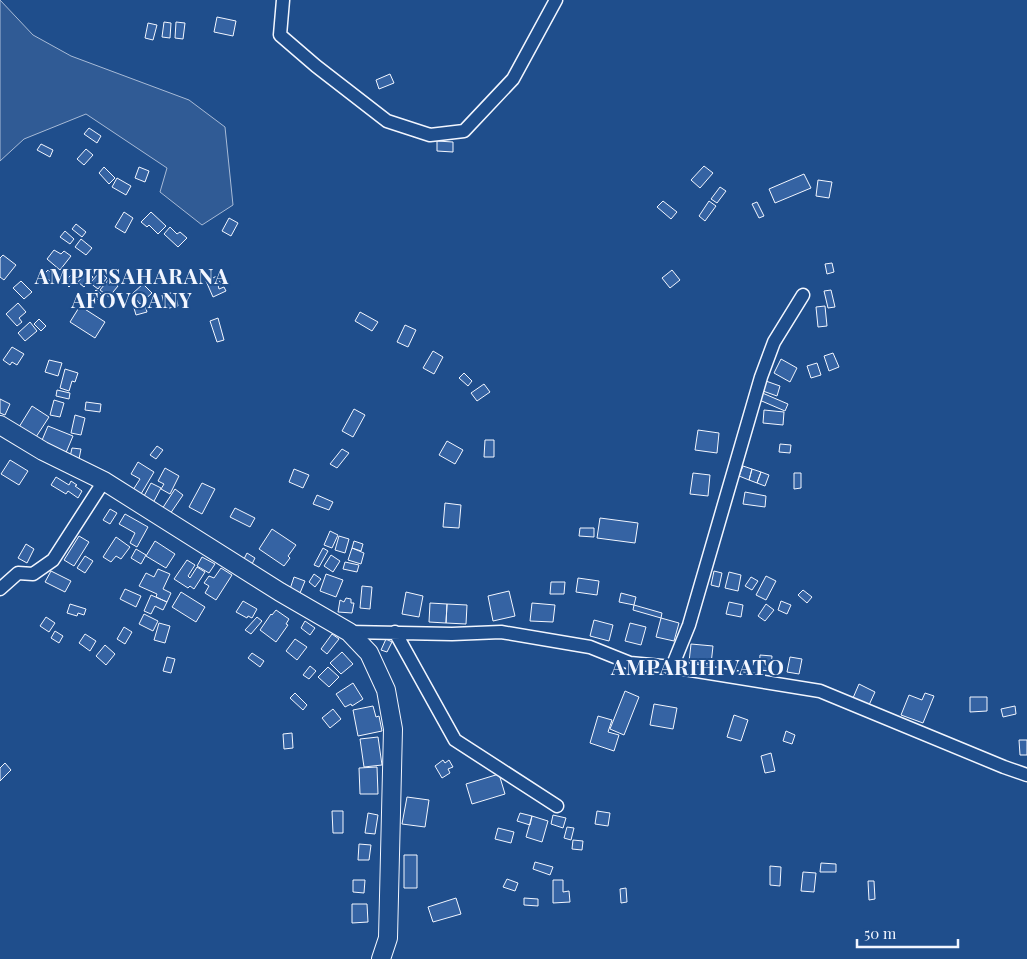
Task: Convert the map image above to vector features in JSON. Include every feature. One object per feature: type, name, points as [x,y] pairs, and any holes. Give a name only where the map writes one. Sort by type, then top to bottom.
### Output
[{"type":"main road","points":[[0,425],[43,451],[104,481],[280,592],[348,632],[369,653],[386,690],[393,729],[388,938],[381,959]]},
{"type":"street","points":[[282,0],[280,35],[316,66],[387,121],[430,135],[464,131],[513,78],[556,0]]},
{"type":"street","points":[[672,667],[688,625],[761,377],[774,342],[803,295]]},
{"type":"street","points":[[0,589],[18,573],[33,574],[53,560],[104,481]]},
{"type":"street","points":[[348,632],[452,634],[501,632],[590,647],[630,664],[672,667],[820,692],[1027,775]]},
{"type":"street","points":[[395,632],[455,740],[556,806]]},
{"type":"street","points":[[1004,767],[1027,765]]},
{"type":"shaded area","points":[[0,0],[33,35],[71,56],[189,100],[225,127],[233,205],[202,225],[160,192],[167,168],[86,114],[24,139],[0,161]]},
{"type":"building","points":[[217,17],[236,21],[233,36],[214,32]]},
{"type":"building","points":[[164,22],[171,23],[170,38],[162,37]]},
{"type":"building","points":[[176,22],[185,23],[183,39],[175,38]]},
{"type":"building","points":[[148,23],[157,25],[153,40],[145,38]]},
{"type":"building","points":[[390,74],[394,83],[379,89],[376,80]]},
{"type":"building","points":[[89,128],[101,136],[97,143],[84,134]]},
{"type":"building","points":[[437,141],[453,142],[453,152],[437,151]]},
{"type":"building","points":[[41,144],[53,150],[50,157],[37,150]]},
{"type":"building","points":[[86,149],[93,155],[84,165],[77,159]]},
{"type":"building","points":[[704,166],[713,173],[700,188],[691,180]]},
{"type":"building","points":[[104,167],[115,178],[109,184],[99,173]]},
{"type":"building","points":[[139,167],[149,171],[145,182],[135,178]]},
{"type":"building","points":[[804,174],[811,188],[775,203],[769,189]]},
{"type":"building","points":[[117,178],[131,186],[126,195],[112,187]]},
{"type":"building","points":[[818,180],[832,182],[829,198],[816,196]]},
{"type":"building","points":[[720,187],[726,191],[717,203],[711,199]]},
{"type":"building","points":[[663,201],[677,212],[671,219],[657,207]]},
{"type":"building","points":[[709,201],[716,206],[705,221],[699,216]]},
{"type":"building","points":[[757,202],[764,216],[759,218],[752,204]]},
{"type":"building","points":[[124,212],[133,218],[125,233],[115,227]]},
{"type":"building","points":[[151,212],[166,226],[158,234],[149,225],[147,227],[141,222]]},
{"type":"building","points":[[229,218],[238,223],[231,236],[222,231]]},
{"type":"building","points":[[76,224],[86,232],[82,237],[72,229]]},
{"type":"building","points":[[170,227],[177,234],[180,232],[187,238],[178,247],[164,234]]},
{"type":"building","points":[[65,231],[74,239],[70,244],[60,237]]},
{"type":"building","points":[[81,239],[92,248],[86,255],[75,247]]},
{"type":"building","points":[[54,250],[61,254],[64,251],[71,256],[60,270],[47,259]]},
{"type":"building","points":[[3,255],[16,265],[4,280],[0,277],[0,258]]},
{"type":"building","points":[[832,263],[834,272],[827,274],[825,264]]},
{"type":"building","points":[[48,270],[59,279],[54,284],[43,275]]},
{"type":"building","points":[[672,270],[680,280],[670,288],[662,278]]},
{"type":"building","points":[[87,271],[93,277],[84,287],[78,282]]},
{"type":"building","points":[[100,272],[107,278],[98,289],[90,283]]},
{"type":"building","points":[[72,274],[77,279],[69,287],[64,282]]},
{"type":"building","points":[[217,276],[221,284],[218,285],[219,289],[224,287],[226,291],[213,297],[206,281]]},
{"type":"building","points":[[109,279],[118,286],[109,297],[100,290]]},
{"type":"building","points":[[21,281],[32,292],[24,299],[13,288]]},
{"type":"building","points":[[143,284],[152,293],[140,304],[132,294]]},
{"type":"building","points":[[96,290],[105,297],[100,302],[92,294]]},
{"type":"building","points":[[831,290],[835,307],[828,308],[824,291]]},
{"type":"building","points":[[175,292],[178,306],[165,309],[162,295]]},
{"type":"building","points":[[18,303],[26,312],[19,318],[22,322],[17,326],[6,314]]},
{"type":"building","points":[[145,305],[147,312],[136,315],[134,308]]},
{"type":"building","points":[[80,306],[105,322],[95,338],[70,322]]},
{"type":"building","points":[[825,306],[827,326],[818,327],[816,307]]},
{"type":"building","points":[[360,312],[378,322],[372,331],[355,321]]},
{"type":"building","points":[[218,318],[224,340],[217,342],[210,321]]},
{"type":"building","points":[[39,319],[46,326],[41,331],[34,324]]},
{"type":"building","points":[[30,322],[37,331],[25,341],[18,333]]},
{"type":"building","points":[[405,325],[416,330],[408,347],[397,342]]},
{"type":"building","points":[[12,347],[24,354],[17,365],[12,362],[10,365],[3,360]]},
{"type":"building","points":[[433,351],[443,357],[434,374],[423,368]]},
{"type":"building","points":[[833,353],[839,367],[829,371],[824,356]]},
{"type":"building","points":[[781,359],[797,368],[790,382],[774,373]]},
{"type":"building","points":[[49,360],[62,363],[58,376],[45,372]]},
{"type":"building","points":[[817,363],[821,375],[811,378],[807,366]]},
{"type":"building","points":[[65,369],[78,373],[75,382],[72,381],[69,391],[60,388]]},
{"type":"building","points":[[464,373],[472,381],[468,386],[459,378]]},
{"type":"building","points":[[763,380],[780,386],[777,396],[760,390]]},
{"type":"building","points":[[484,384],[490,392],[477,401],[471,393]]},
{"type":"building","points":[[57,390],[70,393],[69,399],[56,396]]},
{"type":"building","points":[[760,392],[788,404],[785,411],[757,399]]},
{"type":"building","points":[[0,399],[10,404],[5,415],[0,413]]},
{"type":"building","points":[[54,400],[64,403],[60,417],[50,415]]},
{"type":"building","points":[[86,402],[101,404],[100,412],[85,410]]},
{"type":"building","points":[[32,406],[49,417],[36,437],[19,427]]},
{"type":"building","points":[[354,409],[365,415],[353,437],[342,431]]},
{"type":"building","points":[[764,410],[784,412],[783,425],[763,423]]},
{"type":"building","points":[[75,415],[85,418],[81,435],[71,433]]},
{"type":"building","points":[[48,426],[73,436],[65,455],[40,445]]},
{"type":"building","points":[[698,430],[719,433],[717,453],[695,450]]},
{"type":"building","points":[[485,440],[494,440],[494,457],[484,457]]},
{"type":"building","points":[[447,441],[463,450],[455,464],[439,455]]},
{"type":"building","points":[[780,444],[791,445],[790,453],[779,452]]},
{"type":"building","points":[[157,446],[163,450],[156,459],[150,455]]},
{"type":"building","points":[[72,448],[81,449],[79,459],[70,457]]},
{"type":"building","points":[[342,449],[349,453],[337,468],[330,464]]},
{"type":"building","points":[[10,460],[28,471],[19,485],[1,474]]},
{"type":"building","points":[[138,462],[154,472],[141,494],[133,490],[140,479],[131,474]]},
{"type":"building","points":[[743,466],[752,469],[749,480],[739,476]]},
{"type":"building","points":[[165,468],[179,476],[170,494],[161,489],[164,484],[158,481]]},
{"type":"building","points":[[294,469],[309,475],[303,488],[289,482]]},
{"type":"building","points":[[752,469],[761,472],[757,483],[749,480]]},
{"type":"building","points":[[761,472],[769,475],[765,486],[757,483]]},
{"type":"building","points":[[693,473],[710,475],[708,496],[690,494]]},
{"type":"building","points":[[794,473],[801,473],[801,488],[794,489]]},
{"type":"building","points":[[56,477],[69,485],[71,481],[77,485],[75,486],[82,491],[78,498],[68,491],[66,494],[51,485]]},
{"type":"building","points":[[151,483],[161,488],[153,503],[143,498]]},
{"type":"building","points":[[202,483],[215,489],[202,514],[189,507]]},
{"type":"building","points":[[175,489],[183,495],[170,514],[162,509]]},
{"type":"building","points":[[745,492],[766,496],[765,507],[743,504]]},
{"type":"building","points":[[317,495],[333,502],[329,510],[313,504]]},
{"type":"building","points":[[445,503],[461,505],[459,528],[443,527]]},
{"type":"building","points":[[235,508],[255,518],[250,527],[230,517]]},
{"type":"building","points":[[110,509],[117,513],[110,524],[103,520]]},
{"type":"building","points":[[125,514],[148,527],[137,547],[130,543],[135,533],[119,524]]},
{"type":"building","points":[[600,518],[638,523],[635,543],[597,538]]},
{"type":"building","points":[[580,528],[594,528],[594,537],[579,536]]},
{"type":"building","points":[[272,529],[296,545],[284,566],[259,549]]},
{"type":"building","points":[[330,531],[338,535],[332,548],[324,545]]},
{"type":"building","points":[[79,536],[89,542],[74,566],[64,560]]},
{"type":"building","points":[[339,536],[349,539],[345,553],[335,550]]},
{"type":"building","points":[[116,537],[130,547],[121,559],[116,556],[111,562],[103,557]]},
{"type":"building","points":[[155,541],[175,554],[166,568],[146,556]]},
{"type":"building","points":[[354,541],[363,544],[361,551],[352,548]]},
{"type":"building","points":[[26,544],[34,549],[27,563],[18,558]]},
{"type":"building","points":[[323,548],[328,551],[319,567],[314,565]]},
{"type":"building","points":[[352,548],[364,553],[361,564],[348,560]]},
{"type":"building","points":[[136,549],[146,555],[141,564],[131,558]]},
{"type":"building","points":[[247,553],[255,558],[251,566],[243,561]]},
{"type":"building","points":[[331,555],[340,561],[333,572],[324,566]]},
{"type":"building","points":[[85,556],[93,561],[85,573],[77,568]]},
{"type":"building","points":[[202,557],[215,564],[209,573],[197,566]]},
{"type":"building","points":[[187,560],[195,565],[188,576],[190,578],[197,567],[205,572],[194,589],[190,586],[188,588],[174,579]]},
{"type":"building","points":[[345,562],[359,565],[357,572],[343,569]]},
{"type":"building","points":[[221,568],[232,575],[216,600],[205,593],[209,586],[204,583],[209,576],[214,578]]},
{"type":"building","points":[[158,569],[170,574],[163,589],[171,593],[167,602],[156,597],[157,594],[139,586],[146,573],[154,577]]},
{"type":"building","points":[[51,571],[71,581],[65,592],[45,582]]},
{"type":"building","points":[[714,571],[722,573],[719,587],[711,585]]},
{"type":"building","points":[[729,572],[741,575],[738,591],[725,588]]},
{"type":"building","points":[[314,574],[321,579],[315,587],[309,582]]},
{"type":"building","points":[[326,574],[343,580],[336,597],[320,591]]},
{"type":"building","points":[[766,576],[776,581],[766,600],[756,595]]},
{"type":"building","points":[[294,577],[305,581],[300,593],[290,589]]},
{"type":"building","points":[[751,577],[758,581],[752,590],[745,586]]},
{"type":"building","points":[[578,578],[599,581],[597,595],[576,592]]},
{"type":"building","points":[[551,582],[565,582],[564,594],[550,594]]},
{"type":"building","points":[[362,586],[372,587],[370,609],[360,608]]},
{"type":"building","points":[[125,589],[141,596],[136,607],[120,599]]},
{"type":"building","points":[[803,590],[812,597],[807,603],[798,595]]},
{"type":"building","points":[[509,591],[515,616],[493,621],[488,596]]},
{"type":"building","points":[[181,592],[205,607],[196,622],[172,607]]},
{"type":"building","points":[[406,592],[423,596],[419,617],[402,614]]},
{"type":"building","points":[[621,593],[636,597],[634,605],[619,602]]},
{"type":"building","points":[[151,595],[167,602],[163,610],[155,606],[151,614],[144,611]]},
{"type":"building","points":[[346,598],[351,599],[351,603],[354,603],[352,613],[338,612],[340,600],[344,602]]},
{"type":"building","points":[[243,601],[257,609],[252,618],[248,616],[247,618],[236,612]]},
{"type":"building","points":[[781,601],[791,605],[787,614],[778,610]]},
{"type":"building","points":[[729,602],[743,605],[741,617],[726,614]]},
{"type":"building","points":[[430,603],[447,604],[446,623],[429,622]]},
{"type":"building","points":[[532,603],[555,605],[553,622],[530,621]]},
{"type":"building","points":[[70,604],[86,609],[84,615],[78,613],[77,616],[67,613]]},
{"type":"building","points":[[447,604],[467,605],[466,624],[446,623]]},
{"type":"building","points":[[766,604],[774,610],[765,621],[758,616]]},
{"type":"building","points":[[634,605],[662,613],[661,618],[633,610]]},
{"type":"building","points":[[276,610],[289,619],[286,624],[288,625],[276,642],[260,630]]},
{"type":"building","points":[[144,614],[158,621],[153,631],[139,624]]},
{"type":"building","points":[[46,617],[55,623],[49,632],[40,626]]},
{"type":"building","points":[[257,617],[262,621],[251,634],[245,630]]},
{"type":"building","points":[[661,618],[679,623],[674,641],[656,637]]},
{"type":"building","points":[[594,620],[613,625],[609,641],[590,636]]},
{"type":"building","points":[[305,621],[315,628],[310,635],[301,628]]},
{"type":"building","points":[[159,623],[170,626],[165,643],[154,640]]},
{"type":"building","points":[[630,623],[646,627],[641,645],[625,641]]},
{"type":"building","points":[[124,627],[132,632],[125,644],[117,639]]},
{"type":"building","points":[[55,631],[63,636],[59,643],[51,638]]},
{"type":"building","points":[[85,634],[96,641],[90,651],[79,643]]},
{"type":"building","points":[[332,634],[339,639],[327,654],[321,649]]},
{"type":"building","points":[[295,639],[307,647],[297,660],[286,651]]},
{"type":"building","points":[[386,639],[392,642],[387,652],[381,650]]},
{"type":"building","points":[[691,644],[713,646],[711,664],[689,662]]},
{"type":"building","points":[[105,645],[115,654],[106,665],[96,656]]},
{"type":"building","points":[[342,652],[353,664],[341,674],[330,663]]},
{"type":"building","points":[[252,653],[264,661],[260,667],[248,658]]},
{"type":"building","points":[[760,655],[772,656],[771,671],[759,670]]},
{"type":"building","points":[[167,657],[175,659],[171,673],[163,671]]},
{"type":"building","points":[[790,657],[802,659],[799,674],[787,672]]},
{"type":"building","points":[[310,666],[316,671],[309,679],[303,675]]},
{"type":"building","points":[[328,667],[339,677],[329,687],[318,677]]},
{"type":"building","points":[[353,683],[363,699],[352,706],[351,704],[345,707],[336,694]]},
{"type":"building","points":[[859,684],[875,692],[869,705],[853,698]]},
{"type":"building","points":[[625,691],[639,697],[624,735],[610,729]]},
{"type":"building","points":[[295,693],[307,705],[303,710],[290,698]]},
{"type":"building","points":[[925,693],[934,696],[923,723],[901,715],[909,695],[922,700]]},
{"type":"building","points":[[970,697],[987,697],[987,711],[970,712]]},
{"type":"building","points":[[654,704],[677,708],[673,729],[650,725]]},
{"type":"building","points":[[373,706],[376,717],[379,716],[382,731],[358,736],[353,710]]},
{"type":"building","points":[[1015,706],[1016,714],[1003,717],[1001,709]]},
{"type":"building","points":[[333,709],[341,719],[330,728],[322,718]]},
{"type":"building","points":[[734,715],[748,720],[741,741],[727,737]]},
{"type":"building","points":[[598,716],[612,720],[608,732],[619,735],[614,751],[590,743]]},
{"type":"building","points":[[786,731],[795,735],[792,744],[783,741]]},
{"type":"building","points":[[292,733],[293,748],[284,749],[283,734]]},
{"type":"building","points":[[378,737],[382,765],[364,767],[360,739]]},
{"type":"building","points":[[1019,740],[1027,740],[1027,755],[1020,755]]},
{"type":"building","points":[[771,753],[775,771],[765,773],[761,756]]},
{"type":"building","points":[[443,760],[445,763],[449,760],[453,767],[448,769],[450,773],[442,778],[435,766]]},
{"type":"building","points":[[5,763],[11,770],[0,781],[0,768]]},
{"type":"building","points":[[377,767],[378,794],[360,794],[359,768]]},
{"type":"building","points":[[499,774],[505,794],[472,804],[466,784]]},
{"type":"building","points":[[407,797],[429,800],[425,827],[402,824]]},
{"type":"building","points":[[332,811],[343,811],[343,833],[333,833]]},
{"type":"building","points":[[597,811],[610,813],[608,826],[595,824]]},
{"type":"building","points":[[368,813],[378,815],[375,834],[365,833]]},
{"type":"building","points":[[520,813],[532,816],[530,825],[517,821]]},
{"type":"building","points":[[553,815],[566,818],[563,828],[551,824]]},
{"type":"building","points":[[532,816],[548,821],[542,842],[526,837]]},
{"type":"building","points":[[567,827],[574,828],[571,840],[564,838]]},
{"type":"building","points":[[498,828],[514,832],[511,843],[495,839]]},
{"type":"building","points":[[573,840],[583,841],[582,850],[572,849]]},
{"type":"building","points":[[359,844],[371,845],[369,860],[358,860]]},
{"type":"building","points":[[404,855],[417,855],[417,888],[404,888]]},
{"type":"building","points":[[535,862],[553,867],[550,875],[533,869]]},
{"type":"building","points":[[821,863],[836,864],[836,872],[820,872]]},
{"type":"building","points":[[770,866],[781,867],[780,886],[770,885]]},
{"type":"building","points":[[803,872],[816,873],[814,892],[801,891]]},
{"type":"building","points":[[507,879],[518,883],[515,891],[503,887]]},
{"type":"building","points":[[353,880],[365,880],[364,893],[353,892]]},
{"type":"building","points":[[553,880],[563,880],[563,892],[569,891],[570,902],[553,903]]},
{"type":"building","points":[[868,881],[874,881],[875,899],[869,900]]},
{"type":"building","points":[[626,888],[627,902],[621,903],[620,889]]},
{"type":"building","points":[[456,898],[461,914],[433,922],[428,907]]},
{"type":"building","points":[[524,898],[538,899],[538,906],[524,905]]},
{"type":"building","points":[[352,904],[367,904],[368,922],[352,923]]},
{"type":"district","name":"AMPITSAHARANA AFOVOANY","points":[[132,287]]},
{"type":"district","name":"AMPARIHIVATO","points":[[698,666]]}]
